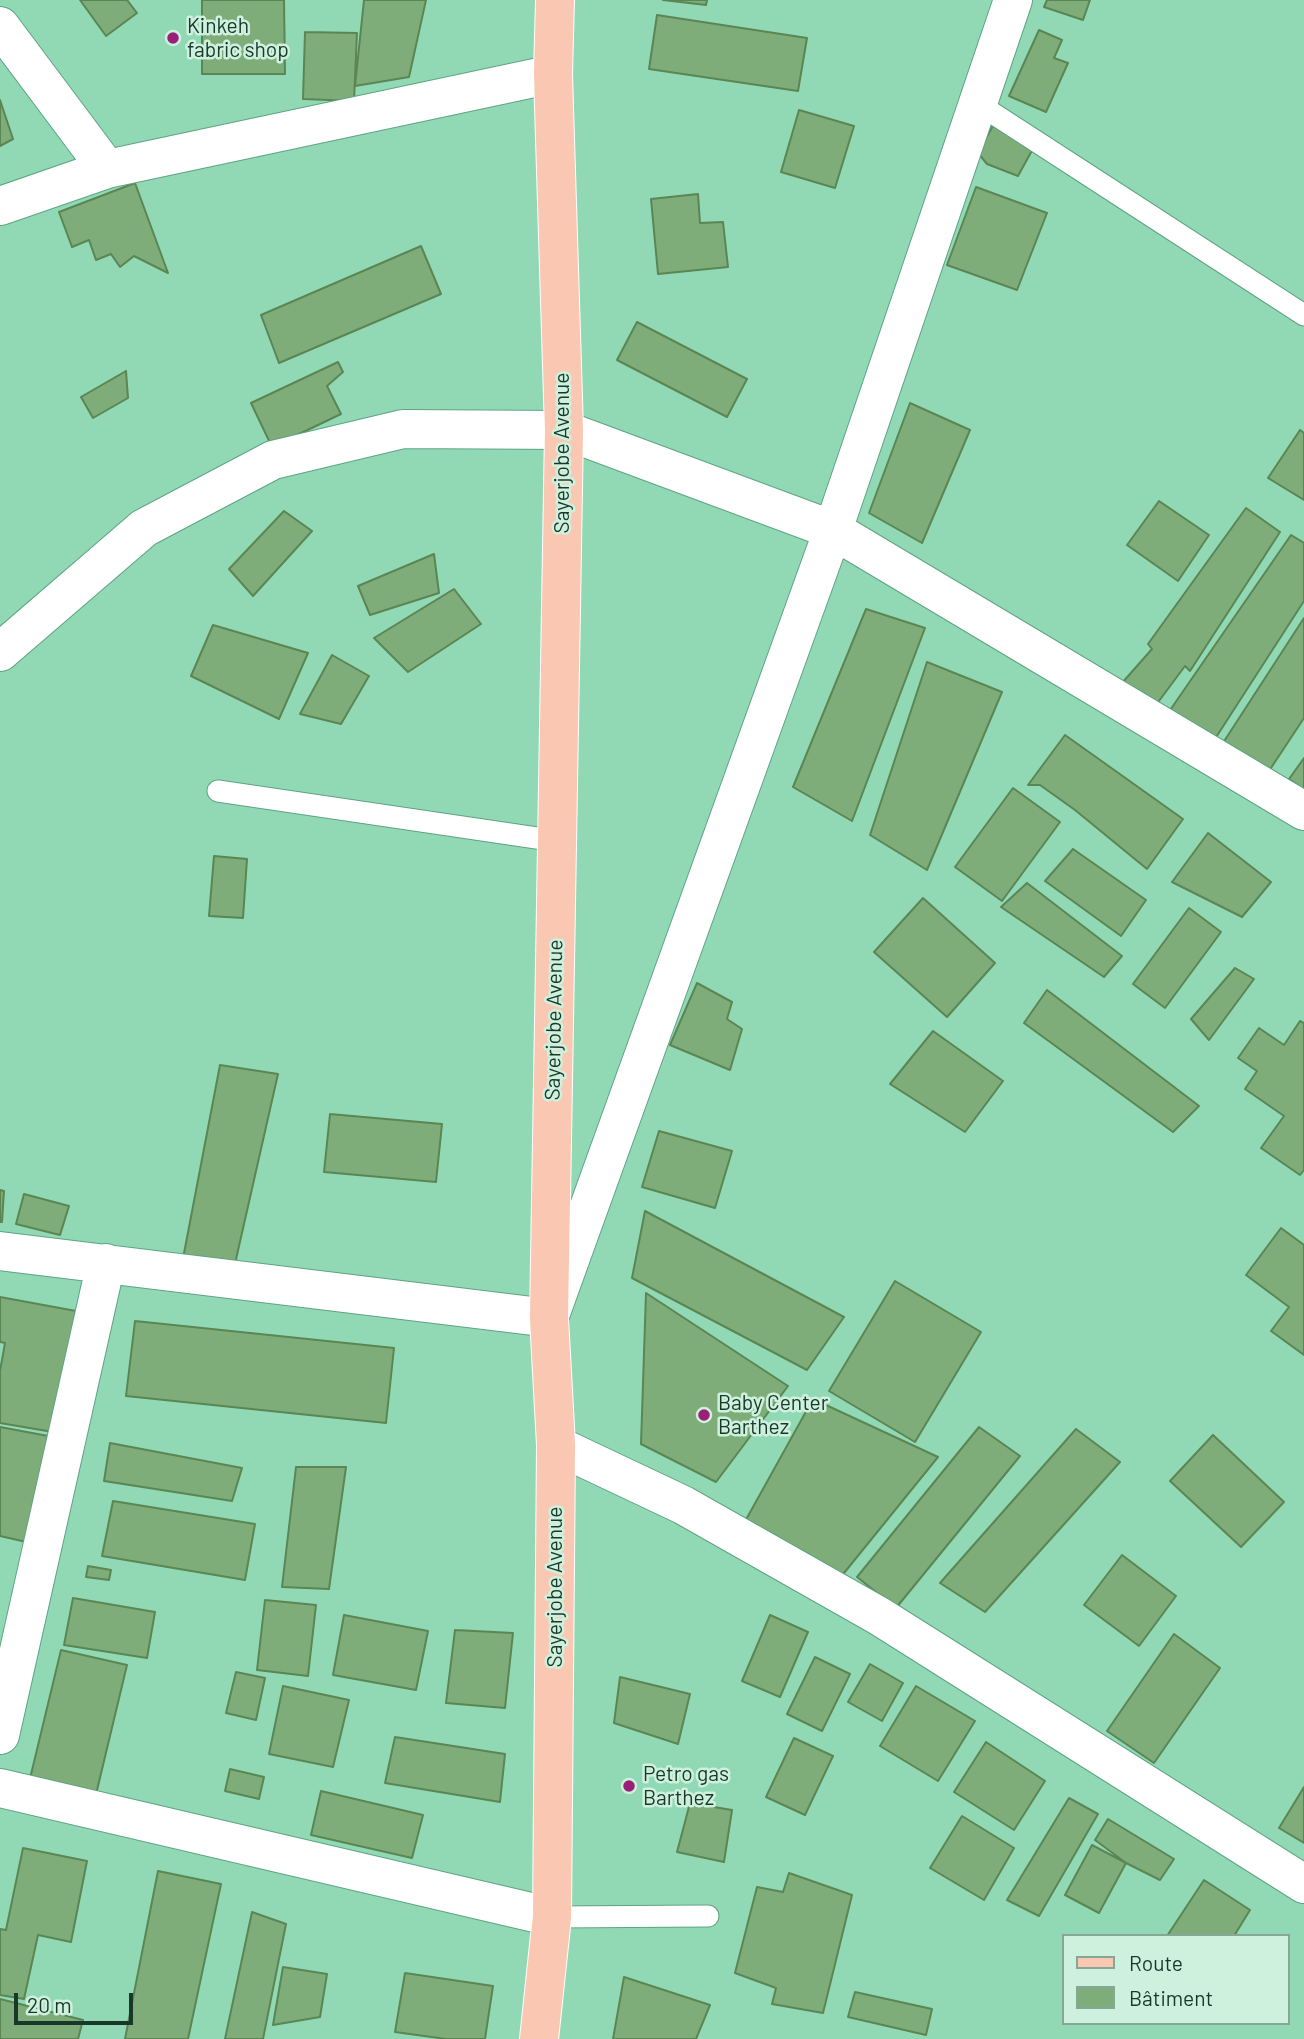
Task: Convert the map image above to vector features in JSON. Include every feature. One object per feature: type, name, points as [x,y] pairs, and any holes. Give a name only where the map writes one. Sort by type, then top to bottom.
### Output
[{"type":"main road","name":"Sayerjobe Avenue","points":[[539,2039],[552,1917],[556,1445],[549,1318],[564,430],[553,74],[555,0]]},
{"type":"street","points":[[0,1251],[549,1318],[833,530],[1013,0]]},
{"type":"street","points":[[0,26],[107,169]]},
{"type":"street","points":[[0,206],[107,169],[553,74]]},
{"type":"street","points":[[0,652],[144,528],[272,460],[404,429],[564,430],[833,530],[1304,811]]},
{"type":"street","points":[[0,1735],[106,1263]]},
{"type":"street","points":[[556,1445],[683,1505],[879,1616],[1304,1884]]},
{"type":"street","points":[[0,1788],[552,1917]]},
{"type":"lane","points":[[977,103],[1304,315]]},
{"type":"lane","points":[[218,791],[557,841]]},
{"type":"lane","points":[[552,1917],[708,1916]]},
{"type":"building","points":[[80,0],[127,0],[137,13],[106,36]]},
{"type":"building","points":[[202,0],[284,0],[285,74],[202,74]]},
{"type":"building","points":[[364,0],[426,0],[409,77],[355,86]]},
{"type":"building","points":[[663,0],[707,0],[706,5]]},
{"type":"building","points":[[1047,0],[1090,0],[1083,20],[1044,7]]},
{"type":"building","points":[[657,15],[807,38],[798,91],[649,69]]},
{"type":"building","points":[[1039,30],[1062,40],[1054,58],[1068,63],[1046,112],[1009,96]]},
{"type":"building","points":[[305,32],[357,33],[354,101],[303,99]]},
{"type":"building","points":[[0,100],[13,139],[0,146]]},
{"type":"building","points":[[799,110],[854,126],[835,188],[781,172]]},
{"type":"building","points":[[1001,111],[1041,134],[1018,176],[987,164],[978,153]]},
{"type":"building","points":[[135,183],[168,273],[134,256],[120,267],[111,254],[96,260],[89,240],[72,247],[59,212]]},
{"type":"building","points":[[976,187],[1047,213],[1017,290],[947,265]]},
{"type":"building","points":[[698,194],[700,223],[723,222],[728,267],[658,274],[651,199]]},
{"type":"building","points":[[421,246],[441,294],[279,363],[261,315]]},
{"type":"building","points":[[637,322],[747,379],[727,417],[617,360]]},
{"type":"building","points":[[338,362],[343,372],[327,386],[341,414],[272,447],[251,403]]},
{"type":"building","points":[[126,371],[128,398],[93,418],[81,397]]},
{"type":"building","points":[[910,403],[970,430],[922,543],[869,513]]},
{"type":"building","points":[[1300,430],[1304,433],[1304,500],[1268,478]]},
{"type":"building","points":[[1159,501],[1209,535],[1178,581],[1127,545]]},
{"type":"building","points":[[1246,508],[1280,532],[1190,671],[1185,666],[1156,705],[1122,683],[1152,649],[1148,644]]},
{"type":"building","points":[[284,511],[312,531],[253,596],[229,569]]},
{"type":"building","points":[[1291,535],[1304,543],[1304,601],[1213,742],[1166,716]]},
{"type":"building","points":[[434,554],[439,593],[370,615],[358,586]]},
{"type":"building","points":[[454,589],[481,624],[408,672],[374,638]]},
{"type":"building","points":[[866,609],[925,628],[852,821],[793,787]]},
{"type":"building","points":[[1304,618],[1304,718],[1267,774],[1221,746]]},
{"type":"building","points":[[213,625],[308,653],[279,719],[191,676]]},
{"type":"building","points":[[332,655],[369,676],[341,724],[300,714]]},
{"type":"building","points":[[927,662],[1002,692],[927,870],[870,835]]},
{"type":"building","points":[[1065,735],[1183,819],[1147,869],[1040,785],[1028,785]]},
{"type":"building","points":[[1304,758],[1304,790],[1289,779]]},
{"type":"building","points":[[1013,788],[1060,822],[1002,901],[955,867]]},
{"type":"building","points":[[1208,833],[1271,882],[1242,917],[1172,882]]},
{"type":"building","points":[[1073,849],[1146,900],[1121,936],[1045,881]]},
{"type":"building","points":[[214,856],[247,859],[243,918],[209,916]]},
{"type":"building","points":[[1027,883],[1122,956],[1104,977],[1001,907]]},
{"type":"building","points":[[923,898],[995,963],[947,1017],[874,952]]},
{"type":"building","points":[[1189,908],[1221,932],[1165,1008],[1133,984]]},
{"type":"building","points":[[1235,968],[1254,979],[1209,1040],[1191,1019]]},
{"type":"building","points":[[697,983],[732,1002],[727,1019],[742,1029],[730,1070],[670,1045]]},
{"type":"building","points":[[1047,990],[1199,1106],[1173,1132],[1024,1023]]},
{"type":"building","points":[[1300,1021],[1304,1023],[1304,1170],[1300,1175],[1261,1148],[1284,1116],[1245,1089],[1257,1071],[1238,1058],[1259,1028],[1284,1045]]},
{"type":"building","points":[[933,1031],[1003,1081],[965,1132],[890,1084]]},
{"type":"building","points":[[220,1065],[278,1074],[232,1277],[181,1269]]},
{"type":"building","points":[[330,1114],[442,1124],[436,1182],[324,1172]]},
{"type":"building","points":[[659,1131],[732,1151],[715,1208],[642,1187]]},
{"type":"building","points":[[0,1190],[4,1191],[2,1222],[0,1222]]},
{"type":"building","points":[[24,1194],[69,1206],[60,1235],[16,1224]]},
{"type":"building","points":[[645,1211],[844,1317],[807,1370],[632,1278]]},
{"type":"building","points":[[1281,1228],[1304,1245],[1304,1355],[1271,1331],[1289,1307],[1246,1275]]},
{"type":"building","points":[[895,1281],[981,1332],[915,1442],[829,1391]]},
{"type":"building","name":"Baby Center Barthez","points":[[646,1293],[788,1386],[716,1482],[641,1444]]},
{"type":"building","points":[[0,1297],[76,1311],[53,1432],[0,1423],[0,1371],[5,1343],[0,1342]]},
{"type":"building","points":[[135,1321],[394,1348],[386,1423],[126,1396]]},
{"type":"building","points":[[813,1399],[938,1457],[840,1578],[743,1525]]},
{"type":"building","points":[[0,1427],[59,1438],[35,1544],[0,1536]]},
{"type":"building","points":[[979,1427],[1020,1456],[896,1608],[857,1577]]},
{"type":"building","points":[[1076,1429],[1120,1462],[985,1612],[940,1583]]},
{"type":"building","points":[[1213,1435],[1284,1502],[1241,1547],[1170,1481]]},
{"type":"building","points":[[110,1443],[242,1468],[232,1501],[104,1481]]},
{"type":"building","points":[[296,1467],[346,1467],[329,1589],[282,1587]]},
{"type":"building","points":[[113,1501],[255,1524],[245,1580],[102,1556]]},
{"type":"building","points":[[1122,1555],[1176,1596],[1139,1646],[1084,1605]]},
{"type":"building","points":[[88,1566],[111,1570],[109,1580],[86,1577]]},
{"type":"building","points":[[73,1598],[155,1612],[147,1658],[64,1645]]},
{"type":"building","points":[[265,1600],[316,1605],[308,1676],[257,1670]]},
{"type":"building","points":[[344,1615],[428,1631],[416,1690],[333,1675]]},
{"type":"building","points":[[770,1615],[808,1632],[780,1697],[742,1681]]},
{"type":"building","points":[[455,1630],[513,1633],[505,1708],[446,1703]]},
{"type":"building","points":[[1174,1634],[1220,1668],[1154,1763],[1107,1731]]},
{"type":"building","points":[[61,1650],[127,1665],[93,1807],[27,1791]]},
{"type":"building","points":[[815,1657],[850,1674],[822,1731],[787,1714]]},
{"type":"building","points":[[870,1664],[903,1683],[882,1721],[848,1702]]},
{"type":"building","points":[[236,1672],[265,1678],[256,1720],[226,1713]]},
{"type":"building","points":[[620,1677],[690,1694],[678,1744],[614,1723]]},
{"type":"building","points":[[283,1686],[349,1700],[333,1767],[269,1754]]},
{"type":"building","points":[[916,1686],[975,1721],[938,1781],[880,1746]]},
{"type":"building","points":[[395,1737],[505,1754],[500,1802],[385,1783]]},
{"type":"building","points":[[794,1738],[833,1756],[805,1815],[766,1797]]},
{"type":"building","points":[[986,1742],[1045,1781],[1014,1830],[954,1792]]},
{"type":"building","points":[[230,1769],[264,1777],[259,1799],[225,1791]]},
{"type":"building","points":[[1304,1787],[1304,1843],[1279,1828]]},
{"type":"building","points":[[321,1791],[423,1815],[412,1858],[311,1835]]},
{"type":"building","points":[[1069,1798],[1098,1814],[1039,1916],[1007,1900]]},
{"type":"building","points":[[690,1803],[732,1810],[724,1862],[677,1852]]},
{"type":"building","points":[[962,1816],[1014,1848],[984,1900],[930,1868]]},
{"type":"building","points":[[1108,1819],[1174,1859],[1160,1880],[1126,1863],[1095,1840]]},
{"type":"building","points":[[1092,1845],[1126,1863],[1099,1913],[1065,1895]]},
{"type":"building","points":[[23,1848],[87,1861],[71,1942],[38,1935],[24,1999],[0,1995],[0,1929],[6,1930]]},
{"type":"building","points":[[158,1871],[221,1884],[188,2039],[125,2039]]},
{"type":"building","points":[[789,1873],[852,1895],[823,2013],[772,2004],[776,1988],[735,1973],[757,1887],[783,1892]]},
{"type":"building","points":[[1204,1880],[1250,1910],[1235,1934],[1168,1934]]},
{"type":"building","points":[[252,1912],[286,1924],[263,2039],[225,2039]]},
{"type":"building","points":[[283,1967],[327,1974],[320,2017],[273,2025]]},
{"type":"building","points":[[405,1973],[493,1986],[485,2039],[446,2039],[395,2032]]},
{"type":"building","points":[[624,1977],[710,2005],[696,2039],[613,2039]]},
{"type":"building","points":[[855,1992],[932,2009],[926,2035],[848,2017]]},
{"type":"building","points":[[0,1999],[83,2020],[78,2039],[0,2039]]},
{"type":"place","name":"Kinkeh fabric shop","points":[[173,38]]},
{"type":"place","name":"Baby Center Barthez","points":[[704,1415]]},
{"type":"place","name":"Petro gas Barthez","points":[[629,1786]]}]
